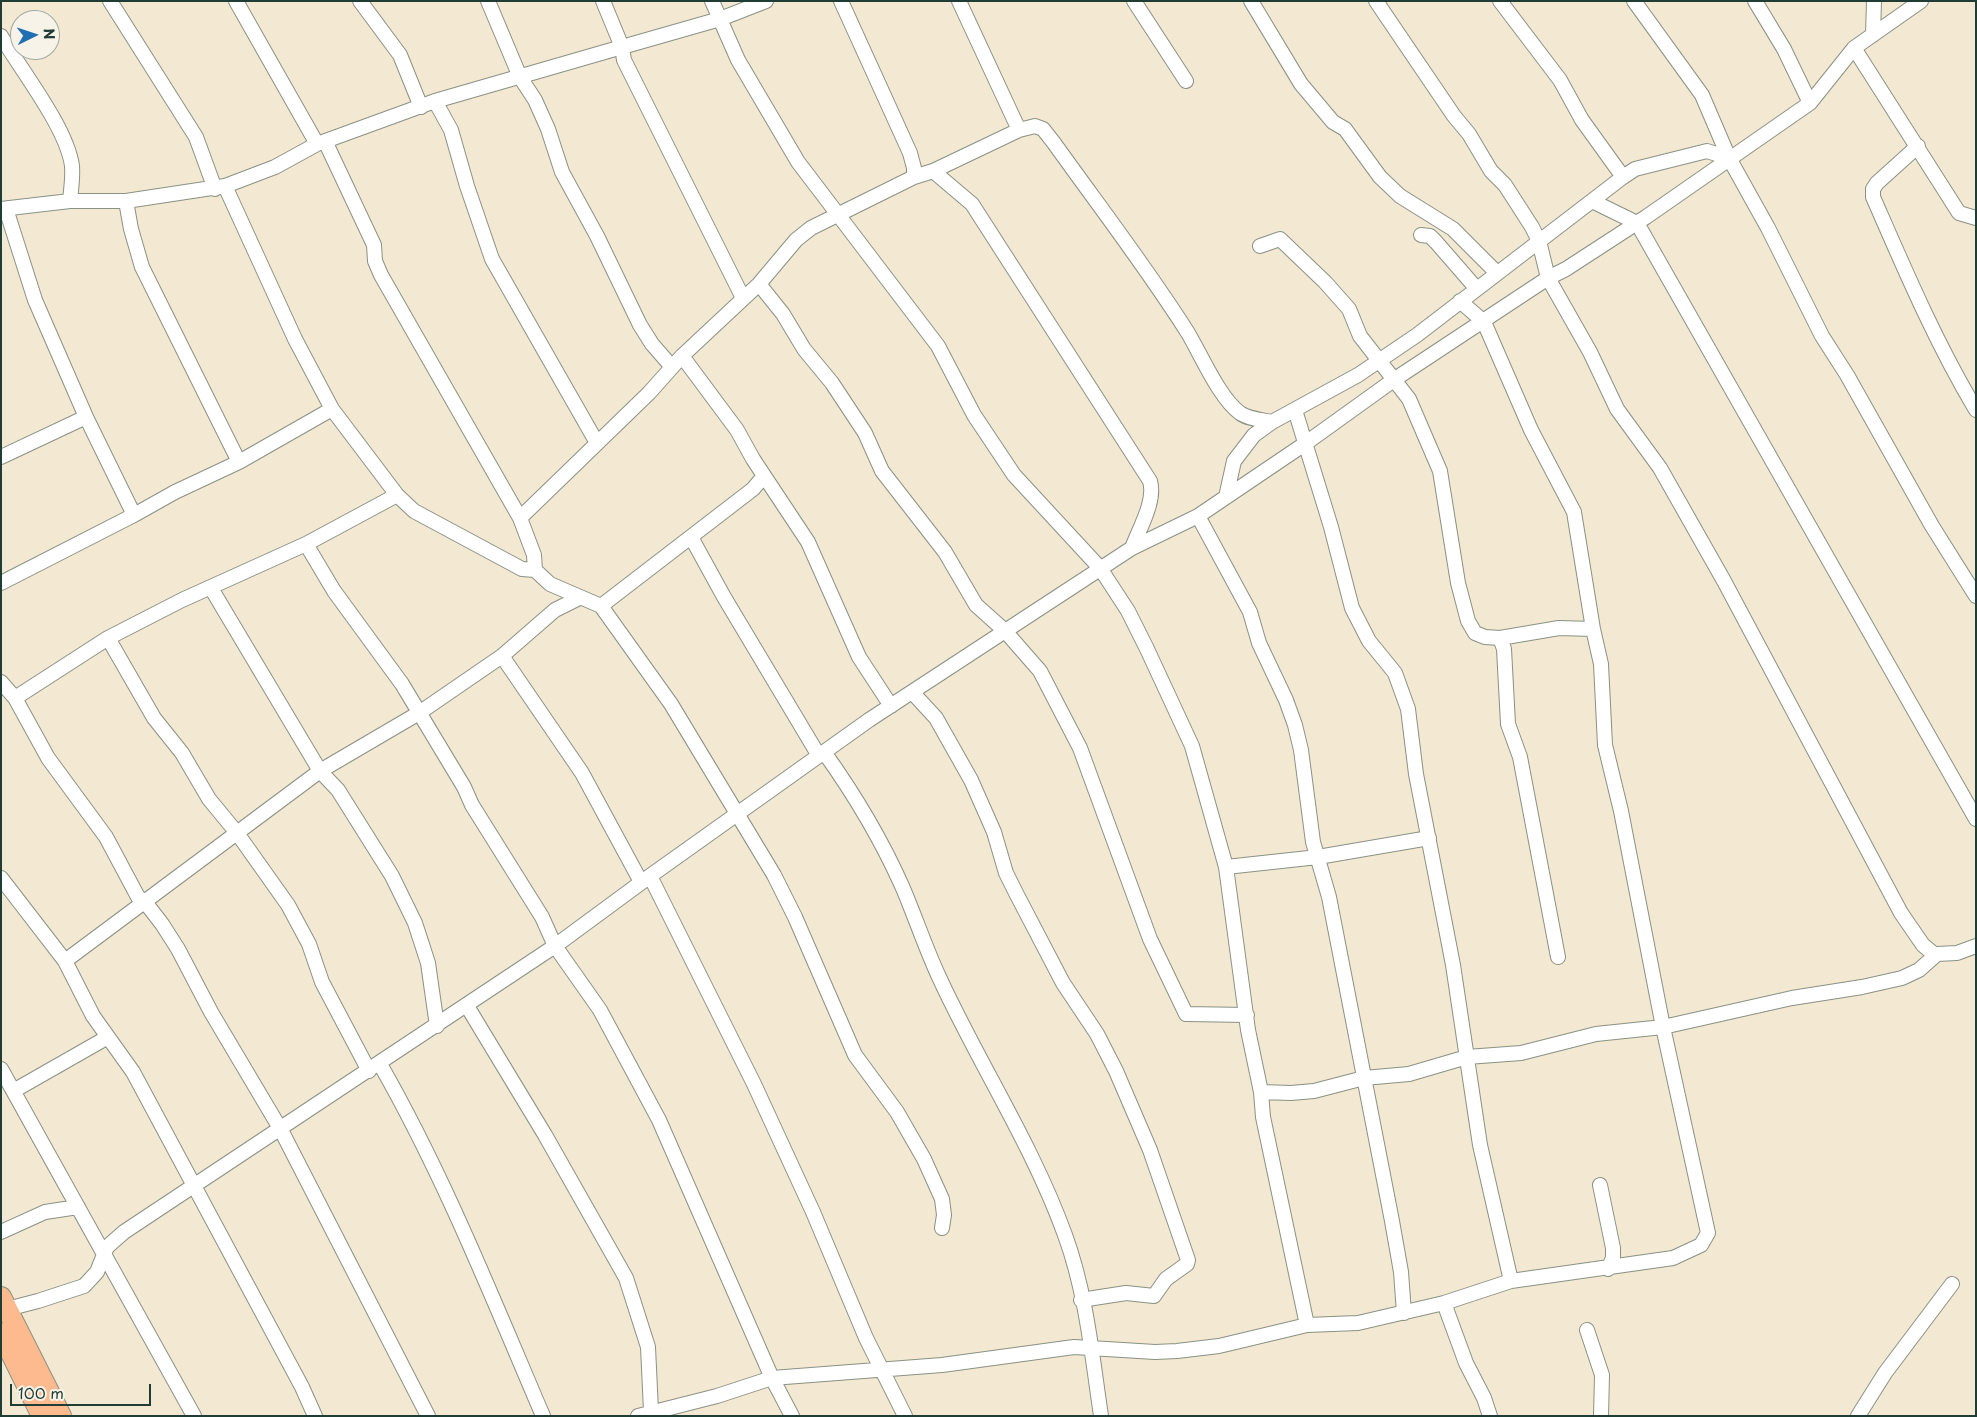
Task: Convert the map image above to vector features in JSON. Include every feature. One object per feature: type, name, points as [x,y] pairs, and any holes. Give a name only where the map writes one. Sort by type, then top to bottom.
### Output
[{"type":"highway","points":[[4,1303],[62,1416]]},
{"type":"highway","points":[[1,1333],[42,1416]]},
{"type":"street","points":[[110,1],[196,137],[295,339],[332,409],[397,495],[414,511],[522,569],[534,570],[550,584],[601,606],[671,704],[774,875],[795,917],[855,1055],[897,1112],[931,1174],[942,1199],[944,1215],[942,1228]]},
{"type":"street","points":[[236,1],[321,142],[374,245],[376,261],[381,275],[520,518],[534,555],[534,570]]},
{"type":"street","points":[[360,1],[400,55],[421,106]]},
{"type":"street","points":[[488,1],[520,77],[535,100],[548,129],[562,172],[597,236],[640,325],[652,344],[672,367]]},
{"type":"street","points":[[603,1],[622,47],[624,60],[743,298]]},
{"type":"street","points":[[712,1],[738,60],[798,162],[938,346],[974,416],[1014,476],[1100,568],[1128,611],[1148,649],[1192,746],[1226,868],[1247,1015],[1261,1092],[1263,1117],[1307,1325]]},
{"type":"street","points":[[134,515],[86,416],[35,300],[4,209],[70,201],[126,202],[220,188],[274,167],[321,142],[435,101],[720,19],[766,1]]},
{"type":"street","points":[[841,1],[910,153],[914,177]]},
{"type":"street","points":[[959,1],[1018,130]]},
{"type":"street","points":[[1134,1],[1186,82]]},
{"type":"street","points":[[1251,1],[1301,84],[1333,122],[1345,129],[1380,177],[1400,196],[1452,229],[1496,272]]},
{"type":"street","points":[[1376,1],[1454,116],[1469,134],[1491,171],[1505,185],[1539,241],[1548,278],[1590,352],[1617,409],[1660,468],[1724,581],[1901,913],[1923,945],[1935,955]]},
{"type":"street","points":[[1500,1],[1560,80],[1582,120],[1623,177]]},
{"type":"street","points":[[1634,1],[1702,95],[1729,158],[1768,228],[1822,336],[1847,374],[1932,526],[1976,596]]},
{"type":"street","points":[[1755,1],[1784,49],[1810,103]]},
{"type":"street","points":[[1873,35],[1874,1]]},
{"type":"street","points":[[4,1303],[38,1302],[84,1286],[97,1272],[102,1254],[124,1232],[281,1130],[555,946],[645,879],[891,706],[1132,548],[1198,516],[1306,444],[1395,379],[1548,278],[1566,269],[1636,223],[1810,103],[1854,48],[1921,1]]},
{"type":"street","points":[[1,36],[40,96],[64,142],[72,165],[70,201]]},
{"type":"street","points":[[1854,48],[1959,212],[1976,218]]},
{"type":"street","points":[[435,101],[451,130],[467,186],[492,259],[597,443]]},
{"type":"street","points":[[520,518],[649,393],[682,356],[759,284],[796,240],[812,228],[914,177],[933,171],[1018,130],[1035,126],[1044,129],[1182,325],[1214,380],[1238,412],[1245,416],[1272,422]]},
{"type":"street","points":[[1918,146],[1877,183],[1873,188],[1873,197],[1902,267],[1947,362],[1976,410]]},
{"type":"street","points":[[1226,497],[1231,469],[1242,448],[1254,435],[1272,422],[1339,387],[1379,361],[1623,177],[1635,169],[1708,151],[1729,158]]},
{"type":"street","points":[[933,171],[972,204],[1150,481],[1153,489],[1151,499],[1132,548]]},
{"type":"street","points":[[1592,201],[1636,223],[1976,819]]},
{"type":"street","points":[[126,202],[131,229],[142,267],[239,462]]},
{"type":"street","points":[[1421,235],[1430,236],[1476,288]]},
{"type":"street","points":[[1260,246],[1280,239],[1286,243],[1349,309],[1360,336],[1409,399],[1440,471],[1450,547],[1468,621],[1475,633],[1486,637],[1500,638],[1559,628],[1593,629]]},
{"type":"street","points":[[759,284],[783,314],[804,350],[841,397],[865,433],[882,471],[945,552],[976,606],[1005,631],[1040,671],[1080,748],[1150,939],[1186,1014],[1247,1015]]},
{"type":"street","points":[[467,1006],[545,1135],[626,1278],[648,1347],[648,1414],[717,1396],[772,1378],[942,1365],[1074,1347],[1154,1352],[1219,1346],[1307,1325],[1358,1323],[1404,1313],[1444,1303],[1511,1281],[1608,1269],[1673,1258],[1701,1245],[1708,1233],[1663,1027],[1621,811],[1605,745],[1601,664],[1593,629],[1574,512],[1531,430],[1484,322],[1460,301]]},
{"type":"street","points":[[682,356],[737,430],[764,476],[813,550],[859,658],[891,706]]},
{"type":"street","points":[[1,583],[175,492],[239,462],[332,409]]},
{"type":"street","points":[[1295,410],[1352,608],[1369,641],[1395,673],[1408,709],[1416,774],[1467,1057],[1480,1145],[1511,1281]]},
{"type":"street","points":[[1,458],[86,416]]},
{"type":"street","points":[[601,606],[754,489],[764,476]]},
{"type":"street","points":[[14,698],[108,638],[306,544],[397,495]]},
{"type":"street","points":[[1198,516],[1250,612],[1259,644],[1286,700],[1301,750],[1313,842],[1329,897],[1359,1043],[1398,1255],[1404,1313]]},
{"type":"street","points":[[691,536],[822,754],[855,796],[901,884],[938,976],[1021,1135],[1066,1237],[1092,1348],[1101,1416]]},
{"type":"street","points":[[306,544],[334,591],[402,684],[464,787],[472,805],[542,917],[555,946],[600,1010],[660,1120],[772,1378],[792,1416]]},
{"type":"street","points":[[550,584],[555,610]]},
{"type":"street","points":[[211,588],[320,771],[338,790],[392,876],[415,923],[428,963],[437,1026]]},
{"type":"street","points":[[65,961],[320,771],[419,713],[502,656],[555,610],[579,598]]},
{"type":"street","points":[[108,638],[154,718],[182,753],[209,799],[237,832],[288,905],[302,928],[322,982],[374,1068],[406,1111],[455,1210],[543,1416]]},
{"type":"street","points":[[1500,638],[1504,649],[1508,724],[1520,758],[1558,957]]},
{"type":"street","points":[[502,656],[582,773],[645,879],[754,1084],[813,1212],[866,1338],[905,1416]]},
{"type":"street","points":[[1,682],[14,698],[48,758],[106,836],[138,897],[145,902],[178,949],[211,1012],[281,1130],[428,1416]]},
{"type":"street","points":[[912,692],[936,718],[971,780],[994,832],[1006,872],[1017,895],[1063,983],[1097,1034],[1116,1071],[1150,1150],[1188,1260],[1187,1264],[1166,1279],[1154,1296],[1126,1293],[1081,1300]]},
{"type":"street","points":[[1226,868],[1318,856],[1429,838]]},
{"type":"street","points":[[1,878],[65,961],[94,1016],[132,1072],[196,1186],[302,1387],[314,1416]]},
{"type":"street","points":[[1261,1092],[1291,1093],[1314,1091],[1364,1078],[1409,1074],[1467,1057],[1520,1053],[1596,1034],[1663,1027],[1792,998],[1902,978],[1919,970],[1935,955],[1943,952],[1957,953],[1976,946]]},
{"type":"street","points":[[14,1090],[108,1037]]},
{"type":"street","points":[[1,1069],[102,1254],[194,1416]]},
{"type":"street","points":[[1600,1185],[1613,1248],[1613,1258],[1608,1269]]},
{"type":"street","points":[[1,1232],[45,1212],[78,1207]]},
{"type":"street","points":[[1858,1416],[1885,1373],[1952,1284]]},
{"type":"street","points":[[1444,1303],[1466,1363],[1484,1398],[1490,1416]]},
{"type":"street","points":[[1587,1330],[1602,1375],[1601,1416]]}]
